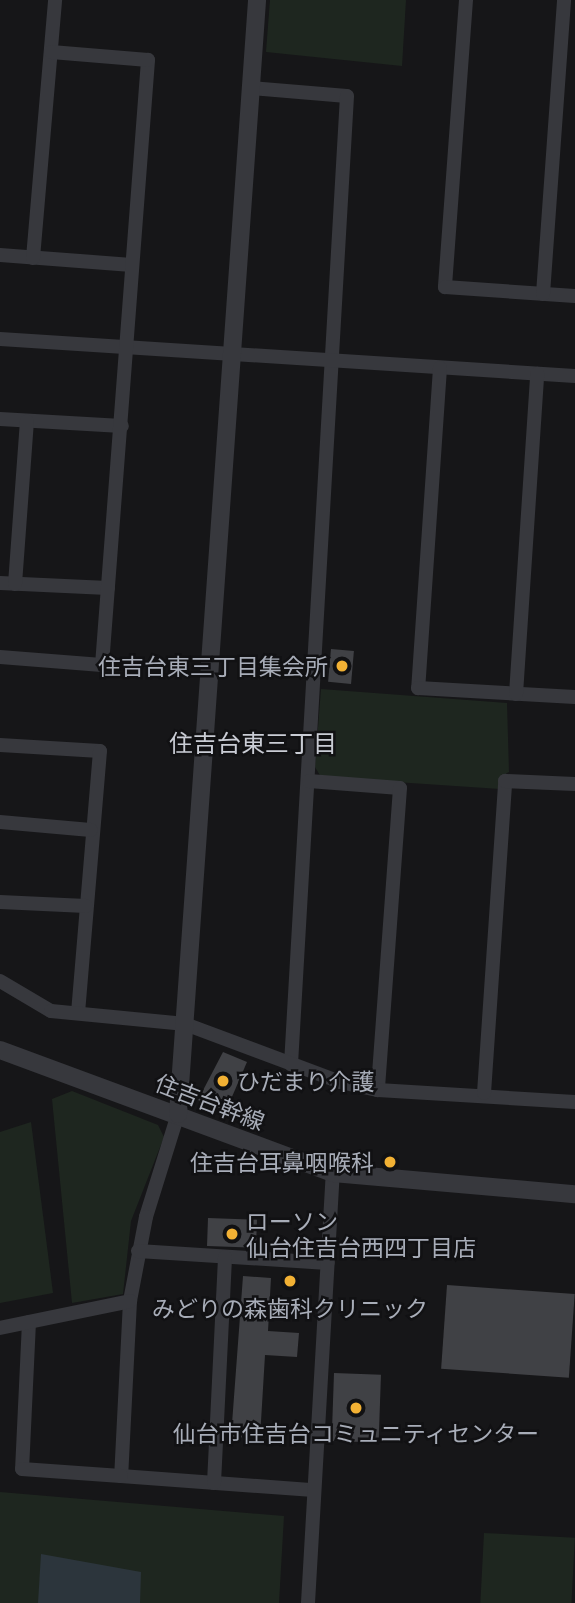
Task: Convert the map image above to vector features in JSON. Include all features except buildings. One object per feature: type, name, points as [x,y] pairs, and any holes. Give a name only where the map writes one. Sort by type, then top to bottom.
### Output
[{"type":"street","points":[[33,258],[55,0]]},
{"type":"street","points":[[121,1476],[130,1301],[138,1251],[178,1115],[234,355],[257,0]]},
{"type":"street","points":[[466,0],[445,287],[575,296]]},
{"type":"street","points":[[542,294],[564,0]]},
{"type":"street","points":[[0,657],[102,665],[148,60],[51,52]]},
{"type":"street","points":[[251,88],[347,96],[334,361],[291,1064]]},
{"type":"street","points":[[0,255],[132,265]]},
{"type":"street","points":[[0,339],[575,376]]},
{"type":"street","points":[[440,368],[418,688],[575,697]]},
{"type":"street","points":[[516,694],[537,374]]},
{"type":"street","points":[[0,419],[122,426]]},
{"type":"street","points":[[15,584],[27,421]]},
{"type":"street","points":[[0,583],[108,588]]},
{"type":"street","points":[[0,746],[100,751],[91,830],[78,1013]]},
{"type":"street","points":[[309,781],[400,788],[378,1090]]},
{"type":"street","points":[[484,1093],[505,781],[575,784]]},
{"type":"street","points":[[0,822],[91,830]]},
{"type":"street","points":[[0,902],[86,906]]},
{"type":"street","points":[[0,981],[51,1011],[185,1024],[291,1064],[378,1090],[484,1093],[575,1102]]},
{"type":"street","name":"住吉台幹線","points":[[0,1049],[333,1173],[575,1194]]},
{"type":"street","points":[[308,1603],[333,1173]]},
{"type":"street","points":[[138,1251],[328,1263]]},
{"type":"street","points":[[214,1483],[225,1256]]},
{"type":"street","points":[[0,1328],[130,1301]]},
{"type":"street","points":[[29,1322],[22,1469],[313,1490]]},
{"type":"shaded area","points":[[270,0],[406,0],[402,66],[266,52]]},
{"type":"shaded area","points":[[321,689],[507,703],[509,772],[501,776],[500,789],[321,777],[315,767]]},
{"type":"shaded area","points":[[72,1091],[158,1125],[164,1137],[131,1221],[123,1294],[72,1303],[52,1099]]},
{"type":"shaded area","points":[[31,1122],[53,1293],[0,1303],[0,1132]]},
{"type":"shaded area","points":[[0,1492],[284,1516],[279,1603],[0,1603]]},
{"type":"shaded area","points":[[484,1533],[575,1538],[571,1603],[480,1603]]},
{"type":"shaded area","points":[[41,1554],[141,1572],[140,1603],[38,1603]]},
{"type":"place","name":"住吉台東三丁目集会所","points":[[342,666]]},
{"type":"place","name":"ひだまり介護","points":[[223,1081]]},
{"type":"place","name":"住吉台耳鼻咽喉科","points":[[390,1162]]},
{"type":"place","name":"ローソン 仙台住吉台西四丁目店","points":[[232,1234]]},
{"type":"place","name":"みどりの森歯科クリニック","points":[[290,1281]]},
{"type":"place","name":"仙台市住吉台コミュニティセンター","points":[[356,1408]]},
{"type":"district","name":"住吉台東三丁目","points":[[253,743]]}]
